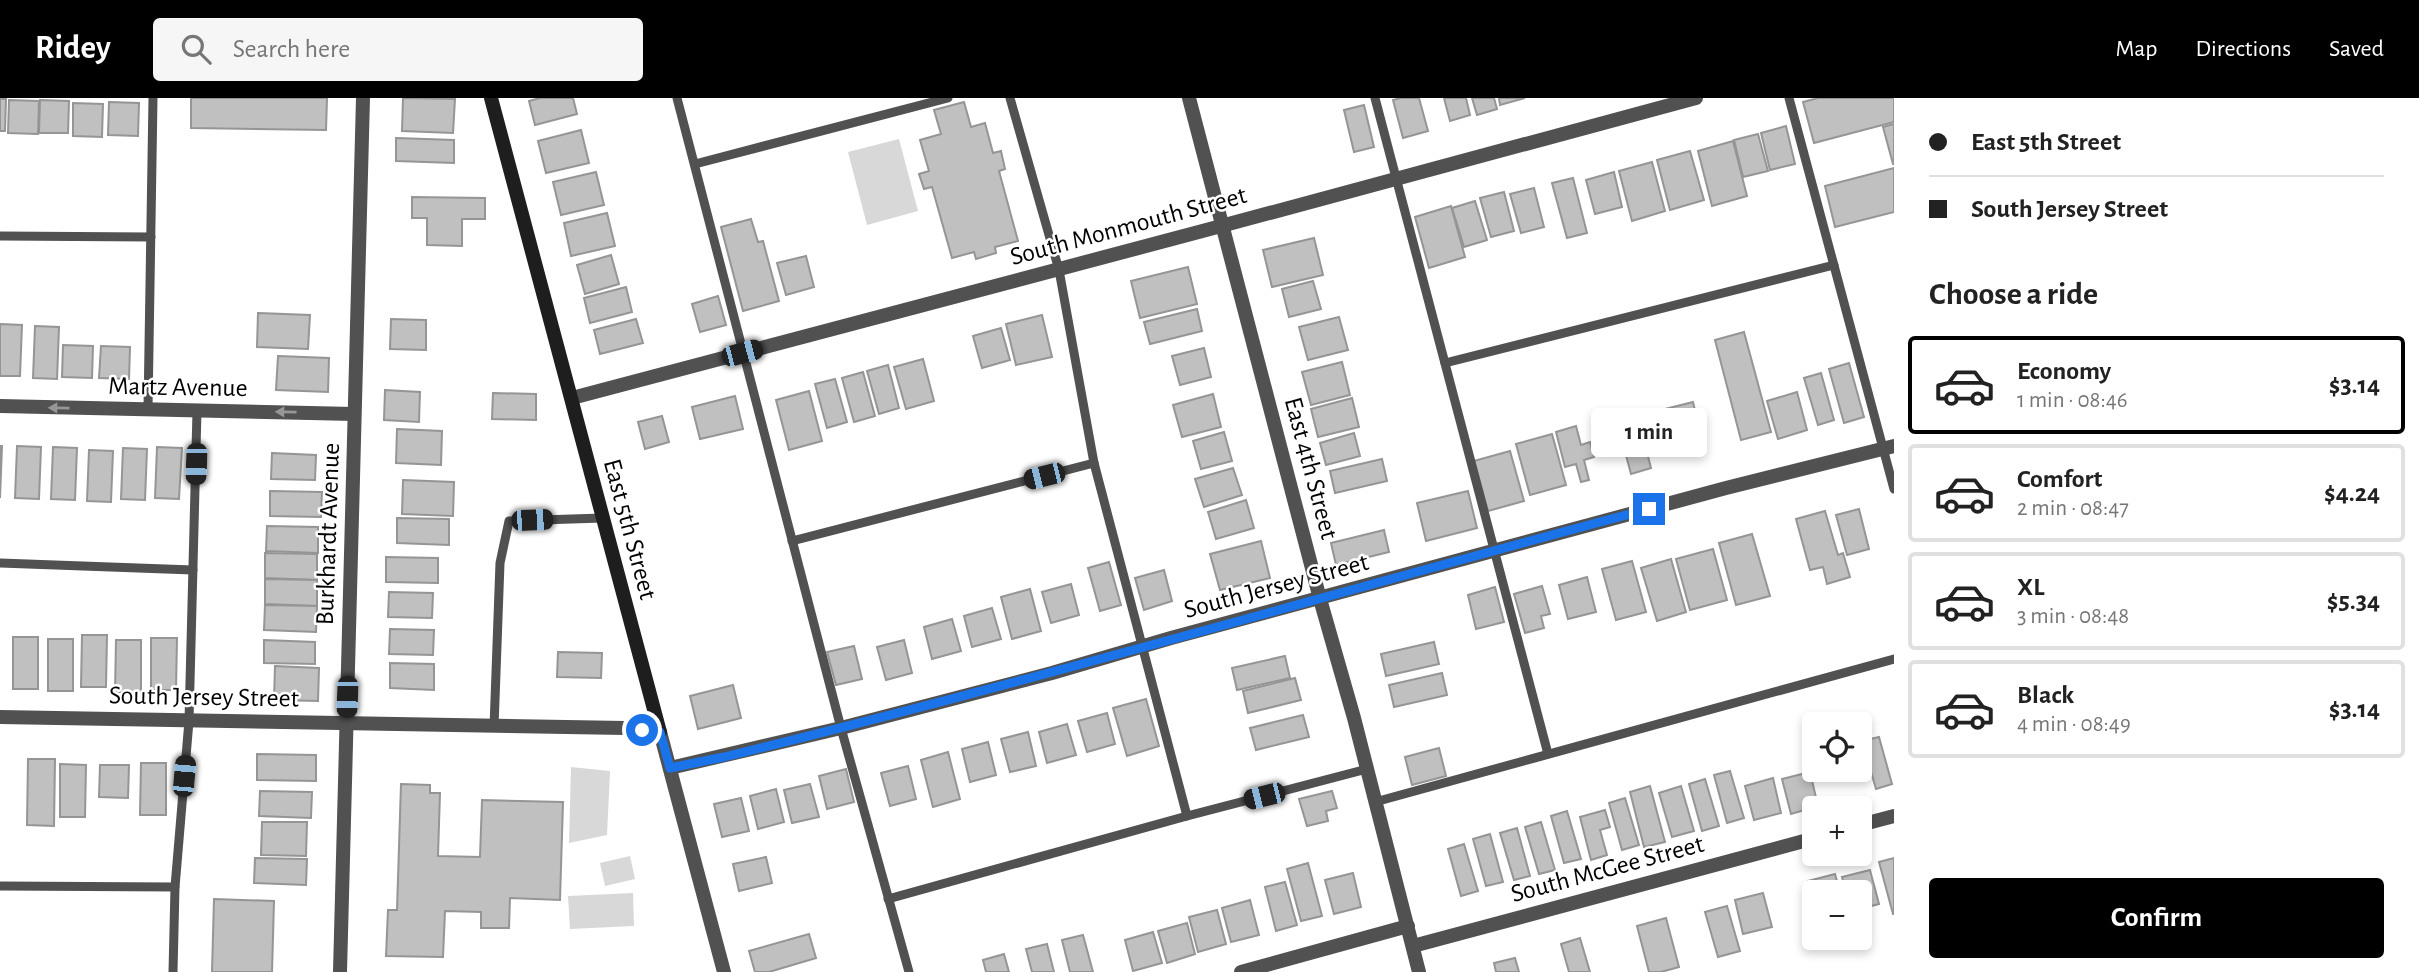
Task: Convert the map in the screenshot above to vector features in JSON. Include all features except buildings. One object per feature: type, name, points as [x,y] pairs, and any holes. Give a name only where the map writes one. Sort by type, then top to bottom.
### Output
[{"type":"street","name":"Burkhardt Avenue","points":[[340,972],[363,98]]},
{"type":"street","name":"East 5th Street","points":[[491,98],[724,972]]},
{"type":"street","name":"East 4th Street","points":[[1189,98],[1419,972]]},
{"type":"street","name":"South Monmouth Street","points":[[572,398],[1397,180],[1696,98]]},
{"type":"street","name":"Martz Avenue","points":[[0,406],[355,414]]},
{"type":"street","name":"South Jersey Street","points":[[670,768],[841,728],[1052,673],[1142,646],[1888,447]]},
{"type":"street","name":"South Jersey Street","points":[[0,717],[625,728],[660,732]]},
{"type":"street","points":[[1872,822],[1894,816]]},
{"type":"street","name":"South McGee Street","points":[[1413,946],[1802,841]]},
{"type":"street","points":[[1241,972],[1408,926]]},
{"type":"lane","points":[[148,409],[153,98]]},
{"type":"lane","points":[[677,98],[841,728],[909,972]]},
{"type":"lane","points":[[695,164],[948,98]]},
{"type":"lane","points":[[1010,98],[1059,270],[1094,463],[1187,816]]},
{"type":"lane","points":[[1375,98],[1548,754]]},
{"type":"lane","points":[[1789,98],[1834,265],[1888,447],[1894,489]]},
{"type":"lane","points":[[0,236],[151,237]]},
{"type":"lane","points":[[1445,363],[1834,265]]},
{"type":"lane","points":[[173,972],[175,887],[189,721],[197,411]]},
{"type":"lane","points":[[792,541],[1094,463]]},
{"type":"lane","points":[[494,727],[500,563],[509,521],[603,518]]},
{"type":"lane","points":[[0,564],[193,570]]},
{"type":"lane","points":[[1375,802],[1894,659]]},
{"type":"lane","points":[[888,899],[1367,769]]},
{"type":"lane","points":[[0,886],[175,887]]},
{"type":"shaded area","points":[[899,139],[918,211],[867,225],[848,152]]},
{"type":"shaded area","points":[[571,767],[610,771],[607,835],[569,843]]},
{"type":"shaded area","points":[[630,856],[635,879],[605,886],[600,863]]},
{"type":"shaded area","points":[[633,893],[634,926],[570,929],[568,896]]},
{"type":"route","points":[[642,730],[660,732],[670,768],[724,757],[1052,673],[1171,638],[1649,509]]}]
